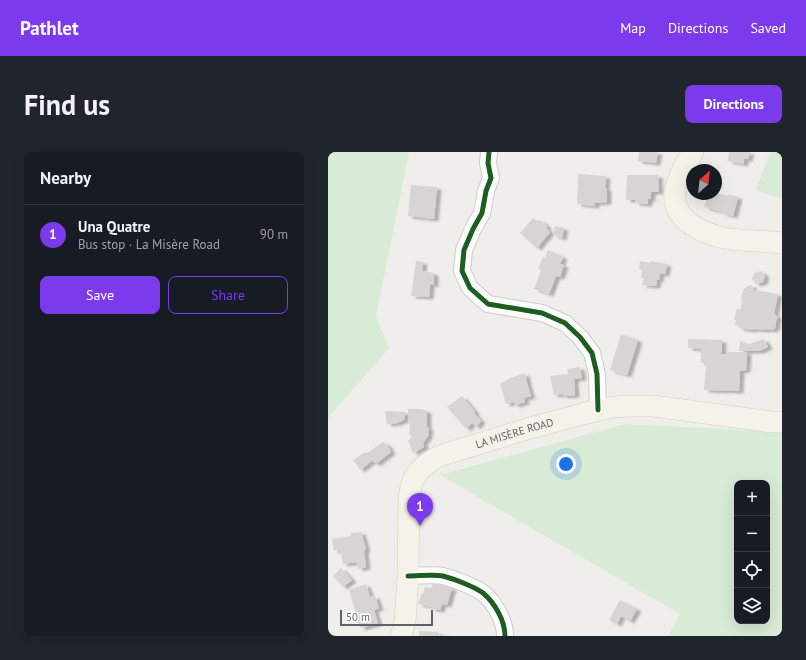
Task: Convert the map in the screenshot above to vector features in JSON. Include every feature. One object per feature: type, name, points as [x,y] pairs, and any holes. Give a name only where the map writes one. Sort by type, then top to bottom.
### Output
[{"type":"main road","points":[[693,152],[684,166],[678,180],[675,193],[675,202],[679,213],[694,227],[714,235],[729,238],[782,243]]},
{"type":"main road","name":"LA MISÈRE ROAD","points":[[401,636],[405,622],[408,576],[410,489],[413,478],[419,470],[439,456],[530,428],[614,407],[653,406],[772,422],[782,422]]},
{"type":"street","points":[[489,152],[488,163],[491,178],[486,190],[482,212],[472,229],[464,250],[462,271],[470,288],[488,304],[542,313],[564,323],[580,337],[592,353],[597,374],[598,410]]},
{"type":"street","points":[[408,576],[441,576],[466,584],[483,593],[499,612],[505,628],[505,636]]},
{"type":"green space","points":[[328,152],[409,152],[376,316],[389,348],[328,418]]},
{"type":"green space","points":[[770,152],[782,152],[782,199],[756,190]]},
{"type":"green space","points":[[625,424],[782,432],[782,636],[668,636],[680,614],[440,475]]},
{"type":"building","points":[[639,152],[658,152],[656,163],[638,161]]},
{"type":"building","points":[[729,152],[750,152],[748,159],[744,159],[744,164],[728,161]]},
{"type":"building","points":[[578,174],[606,176],[605,188],[607,189],[607,202],[595,203],[595,206],[577,204]]},
{"type":"building","points":[[627,175],[658,175],[659,192],[651,192],[651,199],[648,199],[648,204],[635,203],[635,200],[626,200]]},
{"type":"building","points":[[411,185],[437,187],[434,219],[408,216]]},
{"type":"building","points":[[722,194],[728,196],[728,194],[738,197],[733,216],[704,207],[706,200],[722,200]]},
{"type":"building","points":[[533,218],[538,222],[540,220],[547,226],[546,228],[550,232],[537,248],[520,233]]},
{"type":"building","points":[[555,226],[564,228],[562,238],[553,235]]},
{"type":"building","points":[[548,250],[563,257],[560,264],[564,265],[560,277],[556,276],[549,294],[534,289],[541,270],[538,269]]},
{"type":"building","points":[[416,261],[423,262],[422,271],[434,273],[434,285],[430,284],[429,297],[411,296]]},
{"type":"building","points":[[640,261],[651,263],[651,261],[667,264],[665,274],[660,273],[656,286],[642,285],[644,278],[641,278],[642,270],[639,269]]},
{"type":"building","points":[[761,271],[765,276],[763,282],[756,284],[752,279],[754,273]]},
{"type":"building","points":[[749,285],[753,287],[752,288],[754,290],[778,294],[774,314],[778,317],[774,329],[751,330],[739,328],[739,326],[735,325],[736,320],[734,320],[737,309],[741,309],[743,290]]},
{"type":"building","points":[[621,334],[638,340],[627,375],[610,370]]},
{"type":"building","points":[[688,339],[722,340],[722,352],[720,354],[726,354],[726,352],[747,352],[746,370],[740,371],[739,391],[704,390],[706,366],[704,366],[704,363],[701,363],[701,349],[688,348]]},
{"type":"building","points":[[764,339],[768,347],[759,351],[739,351],[740,341],[749,344]]},
{"type":"building","points":[[580,367],[582,378],[574,379],[575,395],[554,395],[550,376],[568,374],[567,369]]},
{"type":"building","points":[[525,373],[531,396],[524,398],[525,402],[515,405],[514,402],[506,404],[500,383]]},
{"type":"building","points":[[462,396],[481,421],[476,427],[472,423],[466,429],[447,407]]},
{"type":"building","points":[[408,409],[421,409],[427,411],[427,427],[429,428],[429,434],[423,443],[424,447],[413,453],[408,440],[412,437],[409,433],[410,426],[408,422]]},
{"type":"building","points":[[385,411],[405,412],[404,420],[397,423],[387,424]]},
{"type":"building","points":[[383,442],[388,446],[391,452],[377,463],[374,463],[373,460],[360,470],[353,460],[366,452],[367,453]]},
{"type":"building","points":[[361,532],[366,549],[364,551],[366,567],[358,569],[357,562],[343,564],[340,550],[334,551],[332,539],[351,536],[350,533]]},
{"type":"building","points":[[341,568],[352,580],[343,587],[333,576]]},
{"type":"building","points":[[433,583],[452,588],[447,605],[442,604],[440,610],[431,609],[432,607],[418,604],[425,587],[431,588]]},
{"type":"building","points":[[366,584],[370,597],[375,596],[379,608],[374,610],[378,623],[361,628],[349,590]]},
{"type":"building","points":[[620,600],[637,609],[630,621],[621,616],[617,624],[609,620]]},
{"type":"building","points":[[419,631],[438,632],[438,634],[444,634],[444,636],[419,636]]},
{"type":"cycle path","points":[[489,152],[488,163],[491,178],[486,191],[482,213],[464,250],[462,271],[470,288],[488,304],[542,313],[565,323],[580,337],[592,353],[597,374],[598,410]]},
{"type":"cycle path","points":[[408,576],[443,576],[479,590],[495,607],[501,618],[505,630],[505,636]]},
{"type":"place","name":"Una Quatre","points":[[420,526]]}]
